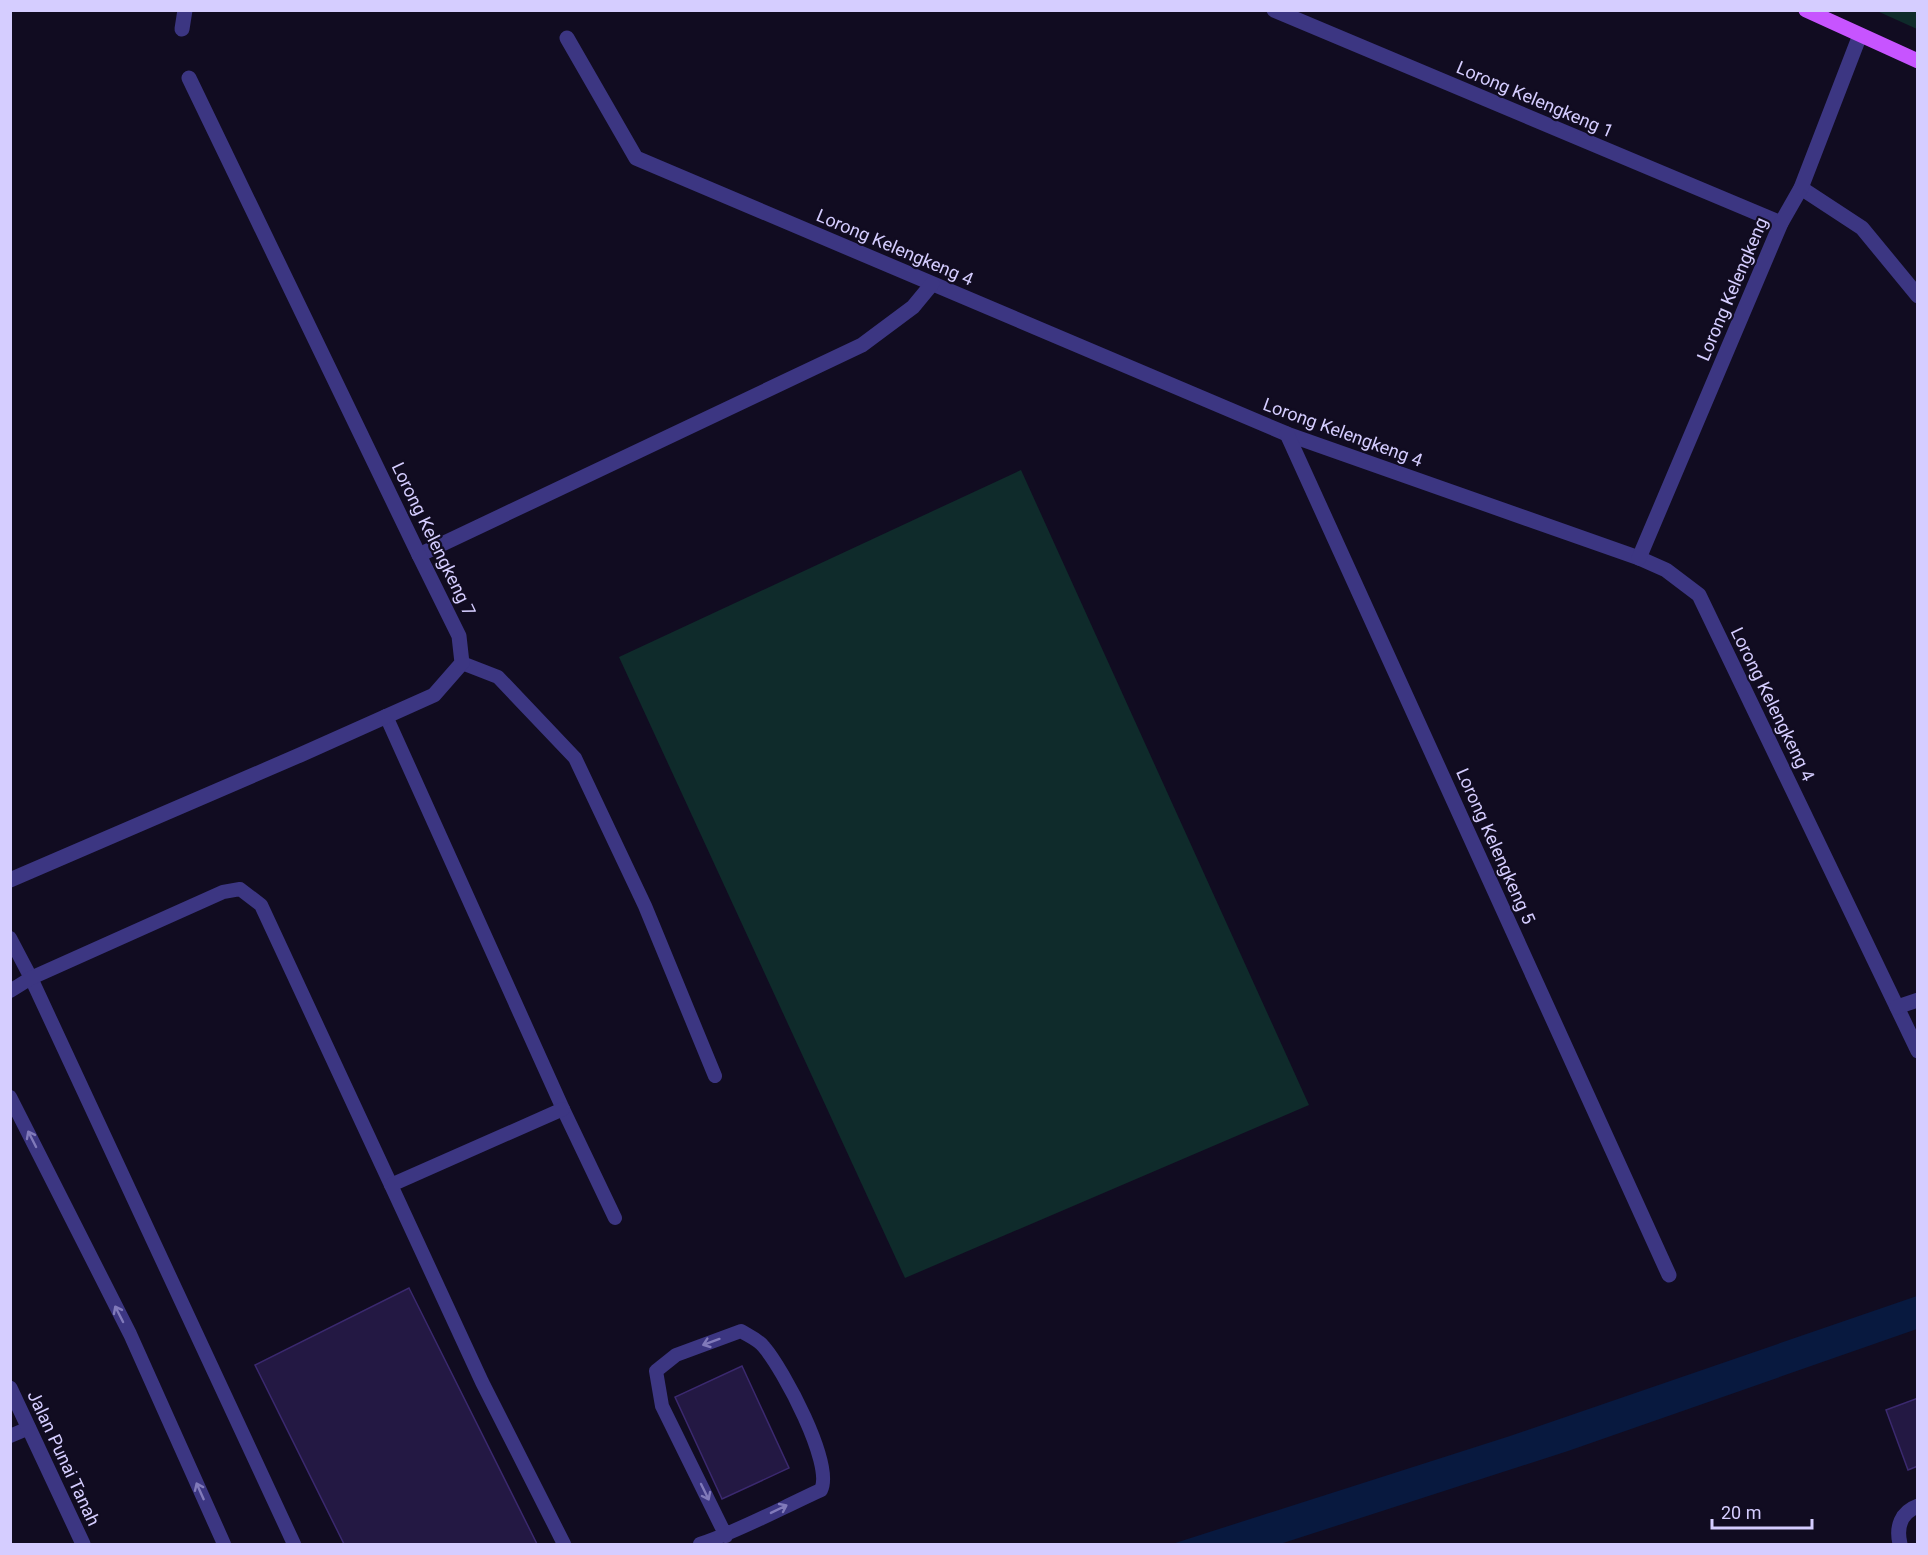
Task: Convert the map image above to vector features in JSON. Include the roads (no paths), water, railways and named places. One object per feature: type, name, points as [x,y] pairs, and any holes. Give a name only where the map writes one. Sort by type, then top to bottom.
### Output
[{"type":"main road","points":[[1806,10],[1917,61]]},
{"type":"street","points":[[182,29],[185,10]]},
{"type":"street","name":"Lorong Kelengkeng 1","points":[[1274,10],[1781,223]]},
{"type":"street","name":"Lorong Kelengkeng","points":[[1639,558],[1781,223],[1801,188],[1860,35]]},
{"type":"street","name":"Lorong Kelengkeng 4","points":[[567,38],[636,159],[1287,434],[1639,558],[1666,570],[1699,595],[1917,1051]]},
{"type":"street","name":"Lorong Kelengkeng 7","points":[[189,78],[459,636],[462,663]]},
{"type":"street","points":[[1801,188],[1862,228],[1917,296]]},
{"type":"street","points":[[419,555],[862,345],[913,307],[932,284]]},
{"type":"street","name":"Lorong Kelengkeng 5","points":[[1287,434],[1669,1275]]},
{"type":"street","points":[[10,880],[434,694],[462,663]]},
{"type":"street","points":[[1897,1007],[1917,1000]]},
{"type":"street","name":"Jalan Punai Tanah","points":[[10,1388],[83,1545]]},
{"type":"street","points":[[1900,1545],[1898,1536],[1902,1519],[1908,1510],[1917,1506]]},
{"type":"lane","points":[[462,663],[498,677],[575,758],[645,906],[715,1076]]},
{"type":"lane","points":[[386,716],[563,1109],[615,1218]]},
{"type":"lane","points":[[10,991],[31,978],[223,892],[240,889],[261,904],[482,1382],[564,1545]]},
{"type":"lane","points":[[10,938],[31,978],[294,1545]]},
{"type":"lane","points":[[10,1097],[130,1334],[224,1545]]},
{"type":"lane","points":[[391,1185],[563,1109]]},
{"type":"lane","points":[[700,1545],[726,1536],[821,1490],[824,1484],[824,1470],[797,1397],[764,1345],[741,1331],[676,1355],[656,1371],[662,1406],[726,1536]]},
{"type":"lane","points":[[10,1436],[29,1428]]},
{"type":"water","points":[[1917,1296],[1917,1329],[1568,1451],[1280,1544],[1172,1544],[1510,1436]]}]
